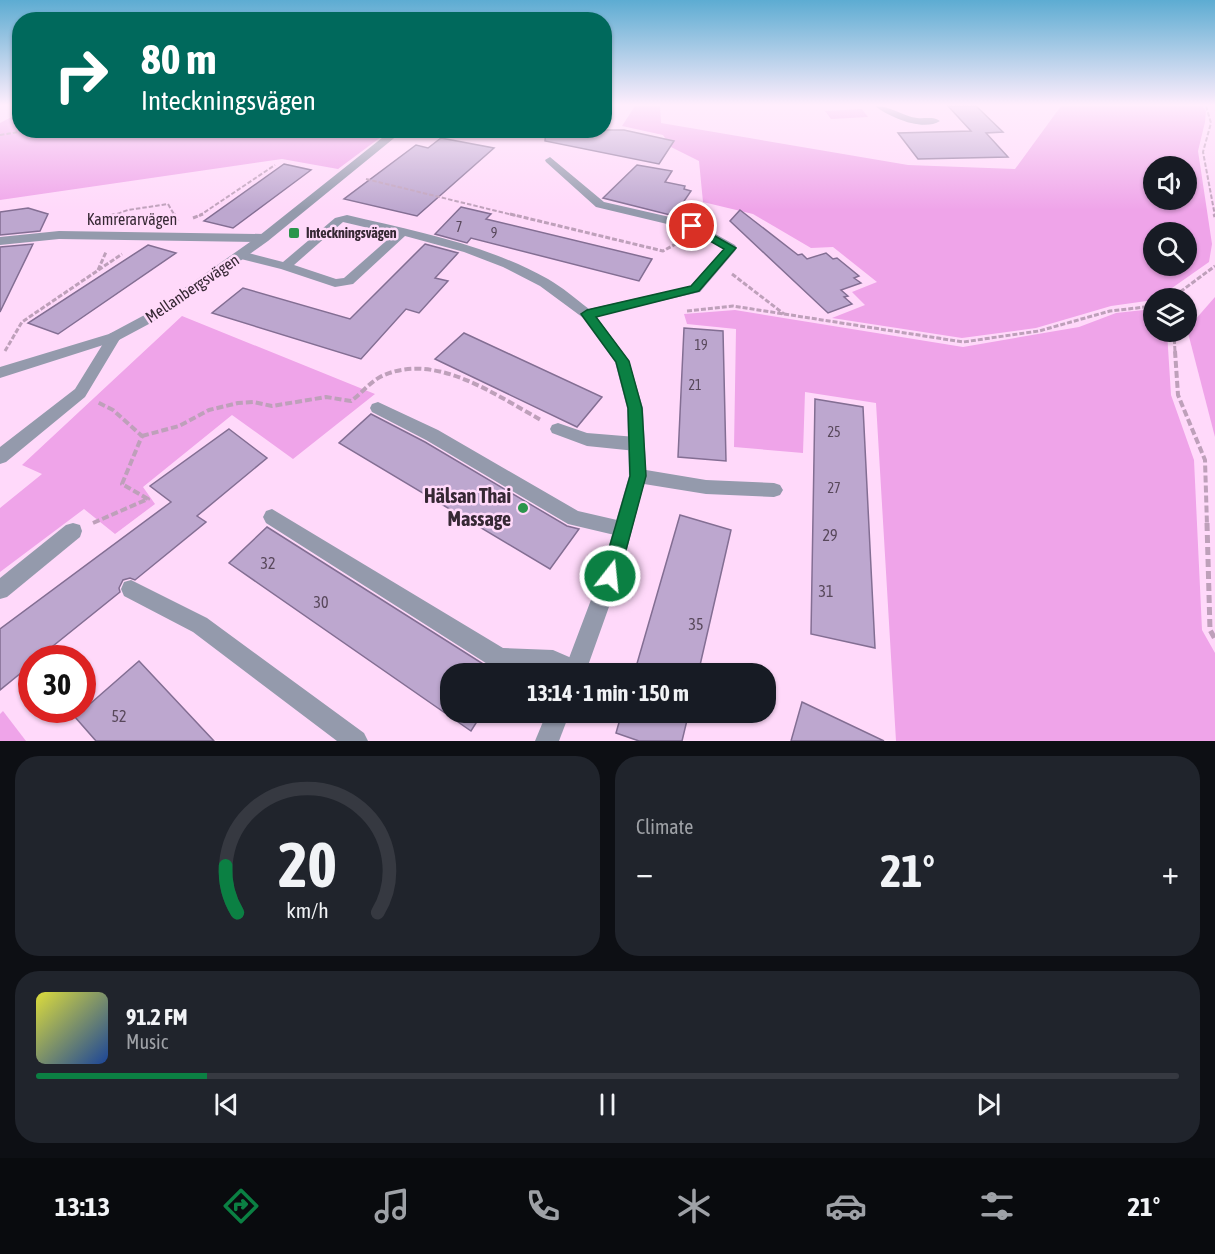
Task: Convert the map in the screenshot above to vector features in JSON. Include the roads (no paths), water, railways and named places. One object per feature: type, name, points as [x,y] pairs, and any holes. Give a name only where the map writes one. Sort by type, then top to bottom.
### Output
[{"type":"street","name":"Mellanbergsvägen","points":[[0,457],[80,393],[114,337],[180,299],[241,255],[386,141]]},
{"type":"street","points":[[550,160],[600,205],[692,226],[731,248],[695,289],[587,314]]},
{"type":"street","points":[[285,266],[339,220],[347,218],[468,249],[507,264],[545,283],[587,314],[622,361],[635,408],[638,476],[610,576],[577,663]]},
{"type":"street","points":[[241,255],[285,266],[335,283],[348,282],[404,231]]},
{"type":"street","name":"Kamrerarvägen","points":[[0,241],[58,235],[264,238]]},
{"type":"street","points":[[0,373],[114,337]]},
{"type":"street","points":[[378,408],[432,435],[574,518],[623,529]]},
{"type":"street","points":[[558,429],[587,439],[636,444]]},
{"type":"street","points":[[638,476],[706,487],[774,490]]},
{"type":"street","points":[[272,517],[500,659],[557,663]]},
{"type":"street","points":[[0,590],[74,531]]},
{"type":"street","points":[[132,589],[200,625],[356,741]]},
{"type":"street","points":[[547,741],[554,723]]},
{"type":"place","name":"Inteckningsvägen","points":[[294,233]]},
{"type":"place","name":"Hälsan Thai Massage","points":[[523,508]]}]
